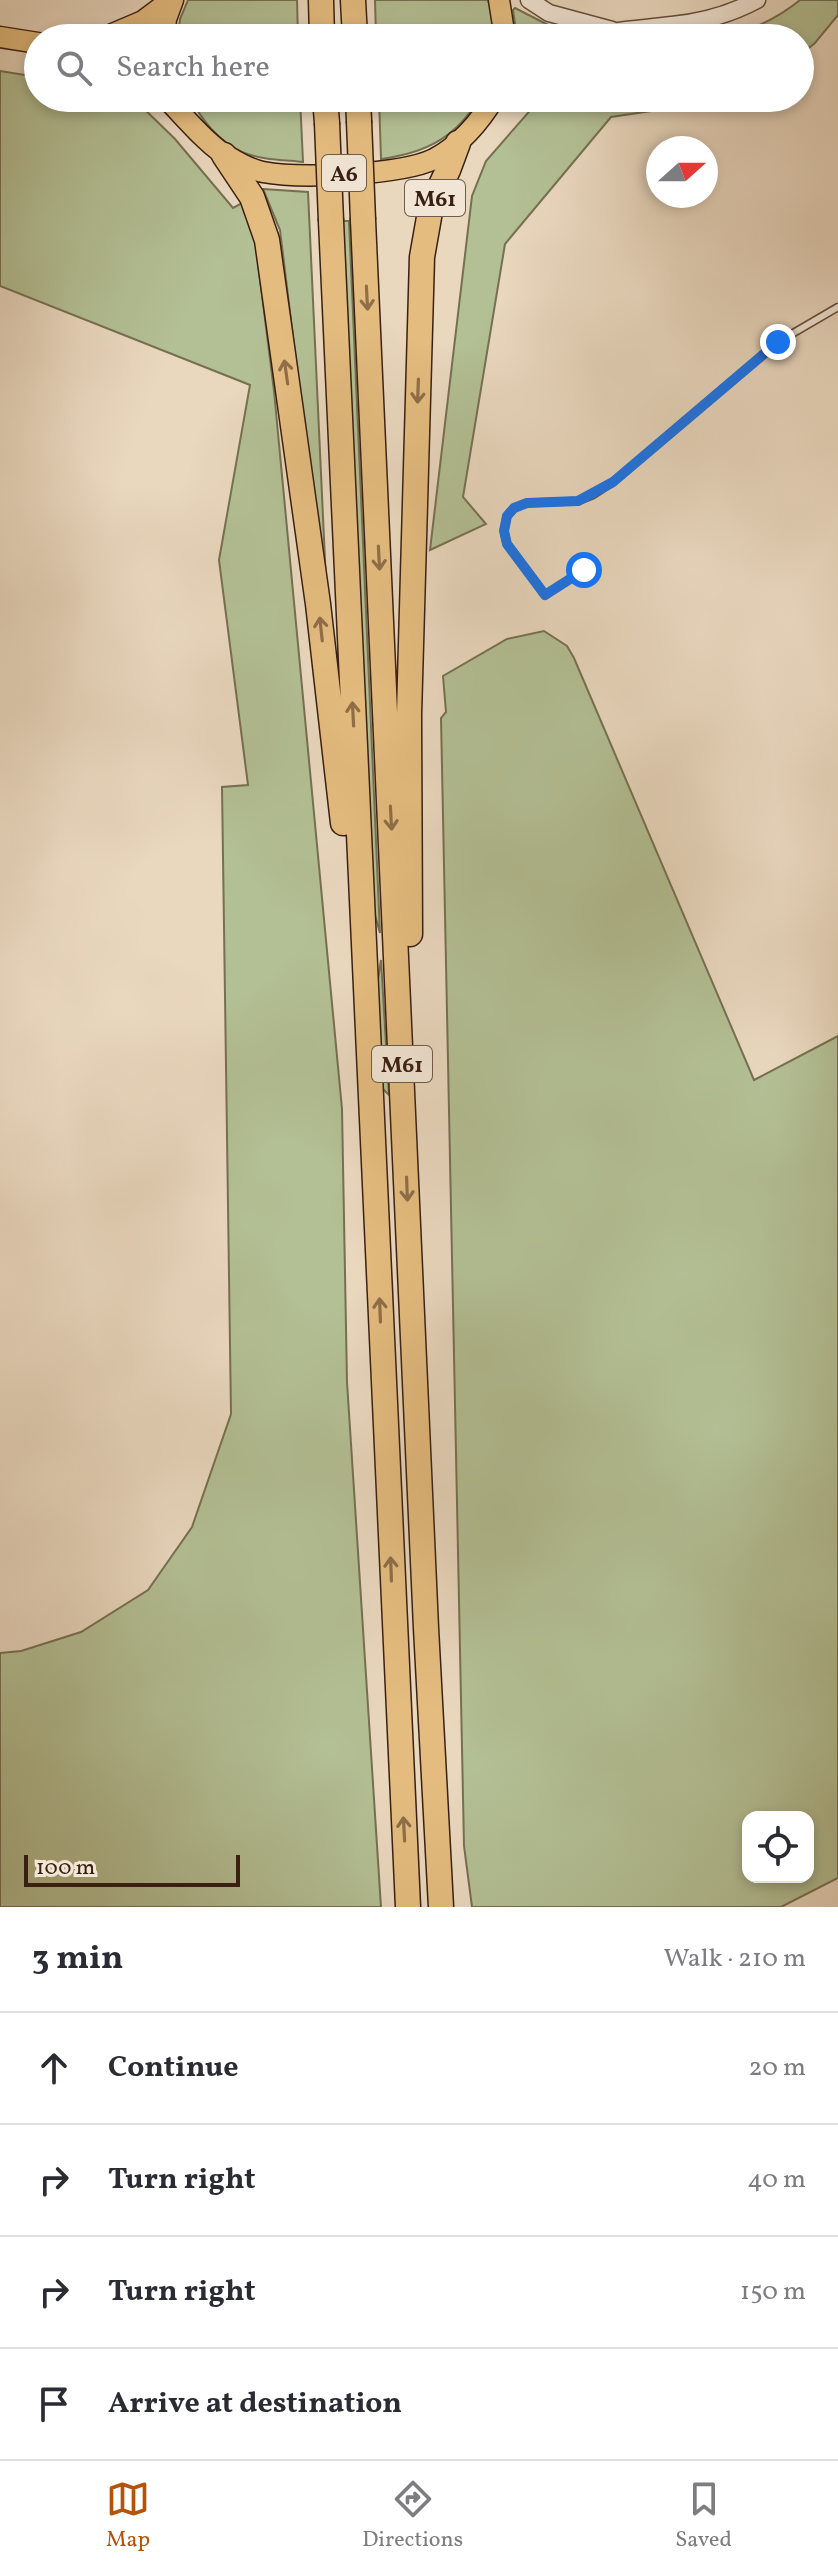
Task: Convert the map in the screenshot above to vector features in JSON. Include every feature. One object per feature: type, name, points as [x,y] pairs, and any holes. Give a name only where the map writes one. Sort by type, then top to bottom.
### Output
[{"type":"highway","points":[[321,0],[322,24]]},
{"type":"highway","points":[[353,0],[354,24]]},
{"type":"highway","name":"M61","points":[[326,112],[408,1907]]},
{"type":"highway","name":"M61","points":[[358,112],[441,1907]]},
{"type":"highway","name":"M61","points":[[405,1134],[411,898],[410,700],[422,257],[431,206],[458,143]]},
{"type":"highway","name":"M61","points":[[224,155],[252,197],[267,240],[318,604],[368,1041]]},
{"type":"main road","points":[[136,24],[172,0]]},
{"type":"main road","points":[[165,24],[172,0]]},
{"type":"main road","points":[[499,0],[503,24]]},
{"type":"main road","points":[[0,37],[24,41]]},
{"type":"main road","name":"A6","points":[[185,112],[224,155],[259,171],[323,175],[408,168],[434,158],[458,143],[486,112]]},
{"type":"street","points":[[529,0],[549,13],[590,24]]},
{"type":"street","points":[[670,24],[726,14],[757,0]]},
{"type":"lane","points":[[584,570],[545,595],[507,544],[504,531],[507,516],[514,508],[527,503],[578,501],[593,495],[613,482],[778,342],[838,307]]},
{"type":"green space","points":[[188,0],[297,0],[298,24],[179,24]]},
{"type":"green space","points":[[375,0],[488,0],[492,24],[376,24]]},
{"type":"green space","points":[[800,0],[838,0],[838,15],[814,44],[814,24],[762,24]]},
{"type":"green space","points":[[515,8],[546,24],[515,24]]},
{"type":"green space","points":[[0,71],[24,75],[24,112],[147,112],[175,139],[233,208],[244,202],[253,223],[274,391],[342,1109],[347,1382],[381,1907],[0,1907],[0,1653],[21,1651],[81,1632],[148,1590],[192,1527],[231,1414],[222,787],[248,785],[219,560],[250,385],[0,286]]},
{"type":"green space","points":[[301,112],[303,162],[256,157],[242,152],[226,142],[200,114]]},
{"type":"green space","points":[[379,112],[470,112],[439,141],[412,152],[381,159]]},
{"type":"green space","points":[[529,112],[645,112],[611,117],[505,244],[463,497],[486,524],[430,550],[472,196],[486,161]]},
{"type":"green space","points":[[263,189],[308,192],[328,625],[280,230]]},
{"type":"green space","points":[[342,221],[349,221],[380,933],[373,908]]},
{"type":"green space","points":[[544,631],[567,646],[754,1080],[838,1036],[838,1878],[781,1907],[472,1907],[464,1846],[441,718],[446,712],[443,676],[507,639]]},
{"type":"green space","points":[[381,960],[389,1095],[382,1088],[377,986]]},
{"type":"route","points":[[584,570],[545,595],[507,544],[504,531],[507,516],[514,508],[527,503],[578,501],[593,495],[613,482],[778,342]]}]
